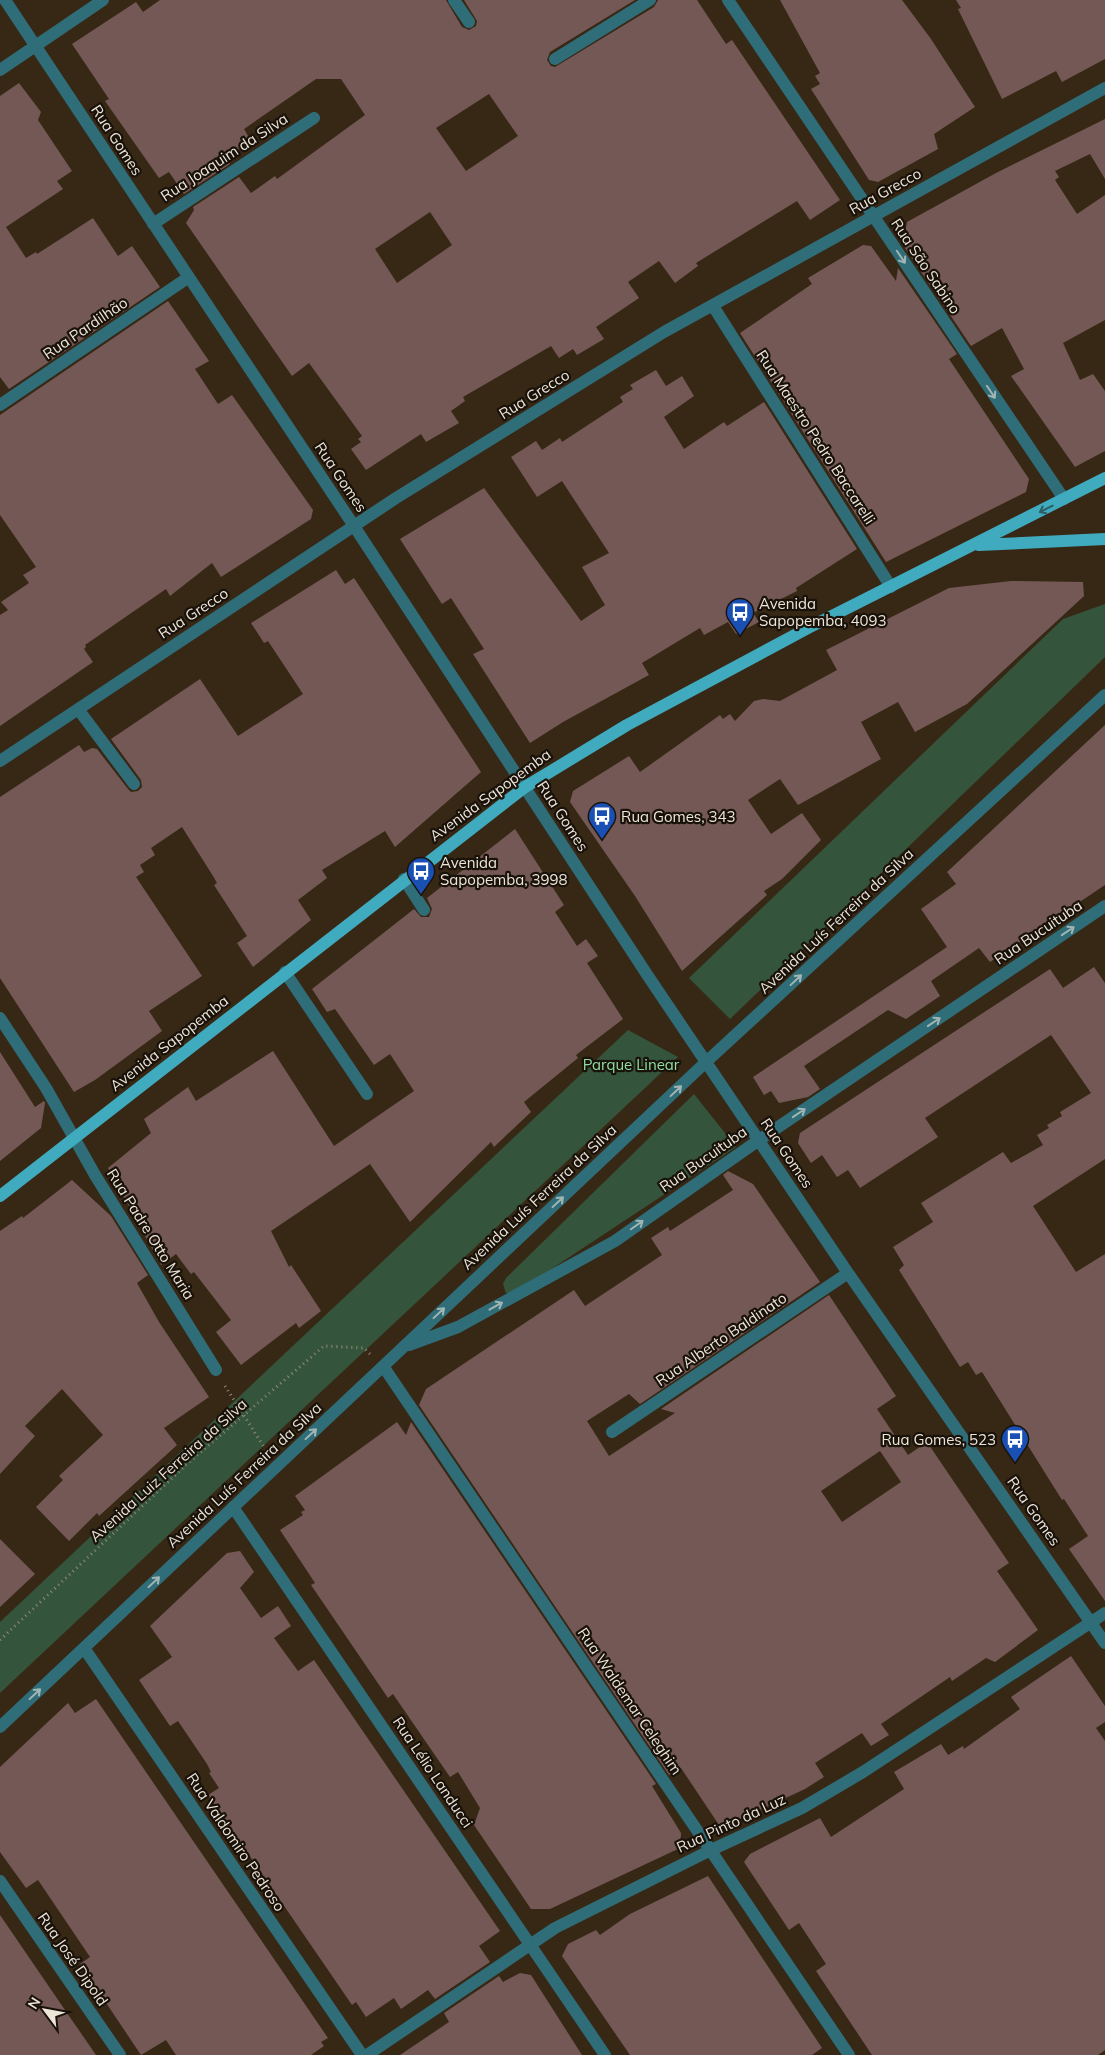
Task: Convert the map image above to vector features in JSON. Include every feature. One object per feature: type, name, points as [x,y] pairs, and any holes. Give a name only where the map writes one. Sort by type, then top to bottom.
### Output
[{"type":"main road","name":"Avenida Sapopemba","points":[[0,1196],[524,786],[628,725],[808,628],[974,546],[1105,478]]},
{"type":"main road","name":"Avenida Sapopemba","points":[[974,546],[1105,539]]},
{"type":"street","name":"Rua Gomes","points":[[5,0],[354,526],[706,1062],[848,1273],[1105,1642]]},
{"type":"street","points":[[0,70],[103,0]]},
{"type":"street","points":[[454,0],[469,22]]},
{"type":"street","points":[[555,59],[650,0]]},
{"type":"street","name":"Rua São Sabino","points":[[728,0],[1064,500]]},
{"type":"street","name":"Rua Grecco","points":[[0,761],[354,526],[647,343],[1105,88]]},
{"type":"street","name":"Rua Joaquim da Silva","points":[[153,224],[314,118]]},
{"type":"street","name":"Rua Pardilhão","points":[[0,405],[189,277]]},
{"type":"street","name":"Rua Maestro Pedro Baccarelli","points":[[713,306],[891,586]]},
{"type":"street","name":"Avenida Luís Ferreira da Silva","points":[[0,1727],[706,1062],[1105,695]]},
{"type":"street","points":[[78,709],[134,784]]},
{"type":"street","points":[[404,878],[424,910]]},
{"type":"street","name":"Rua Bucuituba","points":[[404,1346],[458,1328],[615,1240],[759,1140],[1105,906]]},
{"type":"street","points":[[284,972],[367,1094]]},
{"type":"street","name":"Rua Padre Otto Maria","points":[[0,1018],[46,1088],[95,1175],[216,1370]]},
{"type":"street","name":"Rua Alberto Baldinato","points":[[612,1432],[848,1273]]},
{"type":"street","name":"Rua Waldemar Celeghim","points":[[383,1366],[849,2055]]},
{"type":"street","name":"Rua Lélio Landucci","points":[[233,1507],[605,2055]]},
{"type":"street","name":"Rua Pinto da Luz","points":[[367,2055],[555,1928],[711,1850],[802,1808],[863,1772],[1105,1614]]},
{"type":"street","name":"Rua Valdomiro Pedroso","points":[[84,1648],[362,2055]]},
{"type":"street","name":"Rua José Dipold","points":[[0,1881],[120,2055]]},
{"type":"path","name":"Avenida Luiz Ferreira da Silva","points":[[0,1640],[186,1465],[324,1346],[364,1348]]},
{"type":"path","points":[[216,1370],[276,1467]]},
{"type":"green space","points":[[1105,604],[1105,657],[730,1019],[689,978],[1063,619]]},
{"type":"green space","name":"Parque Linear","points":[[628,1030],[678,1057],[0,1693],[0,1622]]},
{"type":"green space","points":[[694,1094],[736,1147],[512,1295],[506,1293],[503,1284],[506,1278]]},
{"type":"building","points":[[160,0],[446,0],[462,27],[469,30],[476,26],[477,21],[464,0],[635,0],[550,52],[547,60],[551,66],[555,67],[654,7],[658,0],[697,0],[726,44],[732,40],[840,200],[810,220],[797,201],[696,263],[698,266],[675,283],[659,261],[628,282],[639,298],[596,327],[604,339],[577,355],[573,349],[559,358],[551,346],[463,397],[465,401],[451,411],[459,423],[426,442],[421,434],[366,470],[351,449],[361,442],[358,439],[362,436],[309,363],[292,376],[186,223],[194,210],[193,207],[239,177],[251,193],[275,176],[277,179],[365,115],[341,79],[316,79],[244,129],[251,141],[226,158],[230,164],[184,194],[169,172],[159,178],[105,101],[109,99],[72,44],[136,2],[143,12]],"holes":[[[489,94],[518,136],[466,171],[436,128]],[[430,212],[452,245],[397,283],[375,249]]]},
{"type":"building","points":[[780,0],[902,0],[931,39],[975,107],[934,134],[938,149],[878,182],[869,180],[811,89],[820,84],[815,76],[820,73]]},
{"type":"building","points":[[956,0],[1105,0],[1105,59],[1062,82],[1056,71],[1002,99],[958,9],[961,8]]},
{"type":"building","points":[[19,83],[41,112],[38,120],[72,171],[57,181],[63,189],[6,227],[26,258],[36,252],[37,254],[93,218],[118,256],[132,246],[160,287],[9,389],[0,377],[0,96]]},
{"type":"building","points":[[1105,119],[1105,179],[1090,154],[1055,171],[1059,177],[1055,180],[1077,214],[1105,195],[1105,320],[1063,343],[1080,380],[1093,374],[1105,391],[1105,451],[1075,467],[1011,376],[1024,369],[1002,328],[971,346],[903,245],[907,222],[996,173]]},
{"type":"building","points":[[863,245],[871,246],[896,281],[898,268],[957,354],[949,359],[1029,479],[1026,492],[886,562],[740,333],[812,284],[808,278]]},
{"type":"building","points":[[168,301],[209,361],[195,369],[218,404],[232,395],[313,510],[311,519],[221,577],[212,563],[170,596],[166,589],[85,645],[84,649],[93,662],[0,726],[0,615],[8,610],[1,602],[29,583],[23,575],[36,567],[0,515],[0,415]]},
{"type":"building","points":[[656,370],[666,386],[682,376],[694,396],[664,417],[684,449],[724,422],[727,426],[764,402],[857,549],[796,588],[797,591],[753,613],[759,622],[736,634],[728,622],[704,635],[700,628],[642,663],[649,675],[563,722],[530,743],[473,654],[484,649],[451,598],[442,604],[400,539],[484,488],[581,621],[605,605],[582,567],[609,553],[562,481],[537,497],[511,457],[536,441],[542,450],[560,438],[562,442],[623,402],[620,397],[633,389],[630,385]]},
{"type":"building","points":[[336,570],[345,584],[354,578],[481,772],[395,847],[385,831],[322,870],[327,878],[298,900],[311,920],[253,967],[237,943],[247,936],[214,885],[217,883],[182,827],[151,848],[155,855],[140,865],[144,872],[136,877],[202,976],[149,1011],[162,1031],[95,1080],[74,1092],[0,978],[0,797],[79,745],[84,752],[92,748],[97,749],[128,789],[131,792],[138,791],[142,787],[141,780],[111,739],[200,679],[238,736],[303,694],[268,641],[264,643],[251,623]]},
{"type":"building","points":[[1011,581],[1083,582],[1084,596],[967,704],[915,732],[898,702],[861,722],[881,759],[798,805],[780,779],[748,800],[771,834],[802,813],[821,840],[782,879],[764,891],[767,895],[682,971],[635,896],[570,802],[573,791],[629,756],[640,772],[720,715],[723,719],[730,714],[735,721],[754,701],[763,699],[780,701],[837,670],[826,650],[949,588]]},
{"type":"building","points":[[1105,725],[1105,885],[990,962],[979,948],[931,981],[940,996],[906,1019],[888,1010],[804,1066],[820,1089],[808,1097],[779,1103],[771,1091],[764,1095],[753,1077],[947,947],[921,909],[956,884],[947,872]]},
{"type":"building","points":[[515,829],[564,905],[555,912],[577,946],[586,939],[598,956],[587,963],[623,1019],[576,1055],[578,1058],[524,1102],[531,1112],[494,1147],[491,1142],[410,1222],[370,1164],[271,1231],[289,1267],[291,1265],[321,1311],[299,1328],[296,1323],[241,1365],[216,1332],[231,1320],[194,1272],[191,1274],[176,1254],[161,1265],[108,1168],[151,1133],[144,1119],[188,1087],[196,1101],[273,1051],[334,1146],[414,1091],[390,1054],[374,1065],[335,1009],[327,1012],[312,989],[414,909],[421,917],[429,917],[432,909],[427,898]]},
{"type":"building","points":[[1094,967],[1105,983],[1105,1159],[1033,1206],[1076,1272],[1105,1254],[1105,1601],[1069,1549],[1088,1536],[1064,1499],[1062,1500],[982,1372],[976,1375],[968,1362],[960,1367],[899,1270],[904,1265],[893,1247],[933,1222],[921,1203],[1003,1152],[1011,1163],[1043,1145],[1037,1135],[1049,1128],[1047,1125],[1062,1116],[1060,1112],[1091,1093],[1051,1035],[925,1118],[938,1137],[860,1188],[848,1170],[837,1177],[822,1155],[811,1163],[798,1143],[800,1133],[1050,969],[1063,988]]},
{"type":"building","points":[[0,1052],[35,1107],[44,1101],[45,1103],[41,1128],[0,1161]]},
{"type":"building","points":[[728,1171],[753,1184],[820,1282],[640,1404],[629,1394],[587,1421],[609,1456],[675,1413],[661,1409],[829,1295],[896,1396],[877,1409],[908,1455],[927,1442],[1009,1563],[997,1571],[1038,1630],[995,1662],[986,1658],[952,1681],[950,1677],[881,1724],[889,1735],[871,1746],[862,1733],[815,1763],[824,1777],[805,1789],[721,1828],[681,1768],[669,1775],[419,1405],[426,1389],[574,1290],[585,1306],[662,1255],[651,1238],[668,1227],[670,1231],[733,1190],[723,1175]],"holes":[[[880,1451],[901,1482],[842,1522],[821,1491]]]},
{"type":"building","points":[[72,1180],[111,1216],[148,1275],[137,1283],[159,1322],[209,1397],[164,1428],[177,1445],[99,1516],[97,1513],[69,1541],[36,1507],[63,1480],[59,1476],[103,1435],[62,1389],[25,1426],[35,1436],[0,1474],[0,1231],[22,1216],[23,1218]]},
{"type":"building","points":[[397,1422],[406,1435],[411,1422],[656,1784],[652,1786],[681,1833],[680,1848],[550,1909],[531,1909],[474,1825],[480,1808],[458,1772],[450,1777],[393,1694],[388,1698],[311,1585],[315,1583],[280,1530],[303,1515],[301,1512],[305,1510],[295,1496]]},
{"type":"building","points":[[0,1539],[35,1574],[0,1607]]},
{"type":"building","points":[[240,1551],[254,1572],[240,1588],[261,1618],[278,1606],[291,1626],[274,1638],[298,1671],[314,1660],[500,1931],[479,1946],[490,1962],[435,1999],[428,1990],[401,2009],[394,1998],[366,2017],[356,2002],[352,2005],[208,1795],[219,1788],[209,1773],[211,1772],[207,1764],[178,1721],[170,1726],[139,1680],[172,1657],[150,1626],[227,1553]]},
{"type":"building","points":[[1071,1656],[1105,1706],[1105,1722],[1096,1728],[1105,1741],[1105,2050],[1098,2055],[872,2055],[816,1971],[826,1964],[799,1923],[789,1930],[744,1862],[750,1854],[820,1818],[831,1837],[904,1789],[894,1772],[941,1744],[948,1755],[963,1746],[964,1749],[1020,1709],[1011,1697]]},
{"type":"building","points":[[96,1699],[328,2038],[321,2042],[324,2046],[311,2055],[176,2055],[166,2040],[141,2055],[80,1964],[90,1957],[38,1880],[26,1888],[0,1852],[0,1767],[68,1703],[75,1713]]},
{"type":"building","points":[[708,1876],[822,2048],[812,2055],[630,2055],[562,1956],[568,1944],[596,1930],[600,1935],[630,1914]]},
{"type":"building","points":[[0,1915],[67,2013],[96,2055],[0,2055]]},
{"type":"building","points":[[520,1973],[531,1975],[582,2055],[400,2055],[449,2022],[444,2013],[499,1976],[503,1982]]},
{"type":"place","name":"Avenida Sapopemba, 4093","points":[[740,636]]},
{"type":"place","name":"Rua Gomes, 343","points":[[602,840]]},
{"type":"place","name":"Avenida Sapopemba, 3998","points":[[421,895]]},
{"type":"place","name":"Rua Gomes, 523","points":[[1015,1463]]}]
